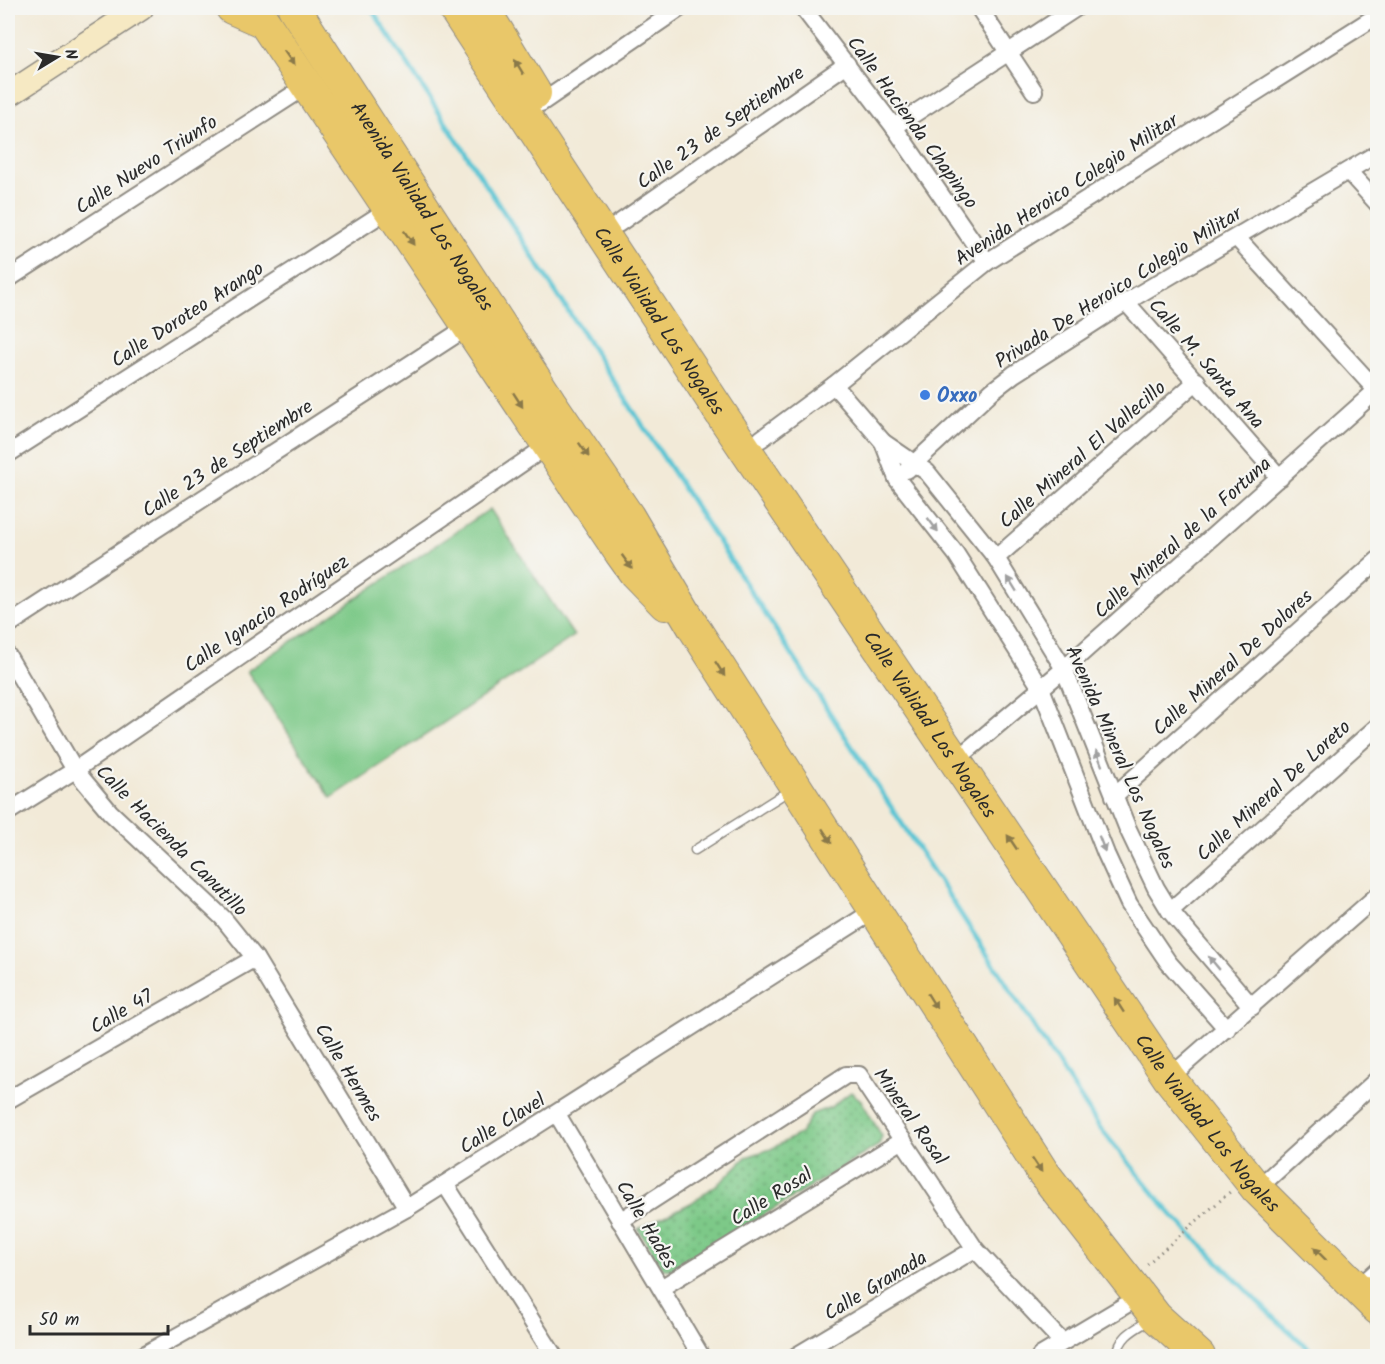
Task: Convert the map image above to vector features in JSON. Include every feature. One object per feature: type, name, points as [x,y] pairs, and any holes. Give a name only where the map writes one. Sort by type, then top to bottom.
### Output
[{"type":"highway","points":[[232,8],[259,15],[470,326],[547,446],[635,573],[654,595],[694,628],[875,909],[976,1073],[1042,1171],[1148,1307],[1199,1356]]},
{"type":"highway","name":"Avenida Vialidad Los Nogales","points":[[294,8],[550,402],[628,516],[694,628]]},
{"type":"highway","points":[[454,8],[530,105],[618,224],[761,439],[793,490],[846,599]]},
{"type":"highway","points":[[483,8],[530,105]]},
{"type":"highway","name":"Calle Vialidad Los Nogales","points":[[530,105],[724,418],[1244,1190],[1370,1290]]},
{"type":"street","points":[[8,95],[141,8]]},
{"type":"street","points":[[530,105],[680,8]]},
{"type":"street","name":"Calle Hacienda Chapingo","points":[[803,8],[894,127],[987,262]]},
{"type":"street","points":[[979,8],[1034,91]]},
{"type":"street","points":[[894,127],[1076,8]]},
{"type":"street","name":"Avenida Heroico Colegio Militar","points":[[761,439],[834,385],[987,262],[1377,15]]},
{"type":"street","name":"Calle 23 de Septiembre","points":[[618,224],[847,64]]},
{"type":"street","name":"Calle Nuevo Triunfo","points":[[8,279],[308,85]]},
{"type":"street","name":"Privada De Heroico Colegio Militar","points":[[897,479],[999,385],[1126,302],[1377,153]]},
{"type":"street","points":[[1348,171],[1377,204]]},
{"type":"street","name":"Calle Doroteo Arango","points":[[8,454],[389,209]]},
{"type":"street","points":[[1237,238],[1377,390]]},
{"type":"street","name":"Calle M. Santa Ana","points":[[1126,302],[1280,478]]},
{"type":"street","name":"Calle 23 de Septiembre","points":[[8,625],[470,326]]},
{"type":"street","name":"Calle Mineral El Vallecillo","points":[[996,558],[1197,381]]},
{"type":"street","points":[[834,385],[883,442],[897,479],[956,554],[1041,688],[1106,854],[1129,904],[1168,962],[1227,1029]]},
{"type":"street","name":"Calle Mineral de la Fortuna","points":[[956,760],[1064,669],[1377,390]]},
{"type":"street","name":"Avenida Mineral Los Nogales","points":[[883,442],[915,462],[952,500],[996,558],[1064,669],[1142,860],[1170,911],[1252,1008]]},
{"type":"street","name":"Calle Ignacio Rodríguez","points":[[8,812],[75,770],[547,446]]},
{"type":"street","name":"Calle Mineral De Dolores","points":[[1114,796],[1377,560]]},
{"type":"street","name":"Calle Hacienda Canutillo","points":[[8,656],[75,770],[111,812],[223,918],[255,958]]},
{"type":"street","name":"Calle Mineral De Loreto","points":[[1170,911],[1377,726]]},
{"type":"street","points":[[1169,1078],[1252,1008],[1377,895]]},
{"type":"street","name":"Calle Clavel","points":[[142,1356],[407,1208],[875,909]]},
{"type":"street","name":"Calle 47","points":[[8,1100],[255,958]]},
{"type":"street","name":"Calle Hermes","points":[[255,958],[407,1208]]},
{"type":"street","name":"Mineral Rosal","points":[[620,1221],[846,1075],[853,1073],[863,1078],[975,1249],[1062,1342]]},
{"type":"street","points":[[1244,1190],[1377,1079]]},
{"type":"street","name":"Calle Hades","points":[[557,1114],[699,1356]]},
{"type":"street","name":"Calle Rosal","points":[[661,1288],[903,1140]]},
{"type":"street","points":[[445,1184],[554,1356]]},
{"type":"street","name":"Calle Granada","points":[[796,1356],[975,1249]]},
{"type":"street","points":[[1040,1356],[1062,1342],[1148,1307]]},
{"type":"lane","points":[[695,850],[796,787]]},
{"type":"lane","points":[[1118,1356],[1118,1350],[1128,1333],[1148,1307]]},
{"type":"path","points":[[1146,1266],[1244,1190]]},
{"type":"green space","points":[[490,509],[574,636],[331,798],[247,671]]},
{"type":"green space","points":[[851,1092],[861,1100],[882,1136],[879,1145],[673,1270],[663,1269],[638,1229],[691,1203],[723,1180],[746,1157],[771,1149],[801,1133],[812,1114],[831,1107]]},
{"type":"waterway","points":[[371,8],[1100,1128],[1171,1214],[1267,1311],[1317,1356]]},
{"type":"place","name":"Oxxo","points":[[925,395]]}]
